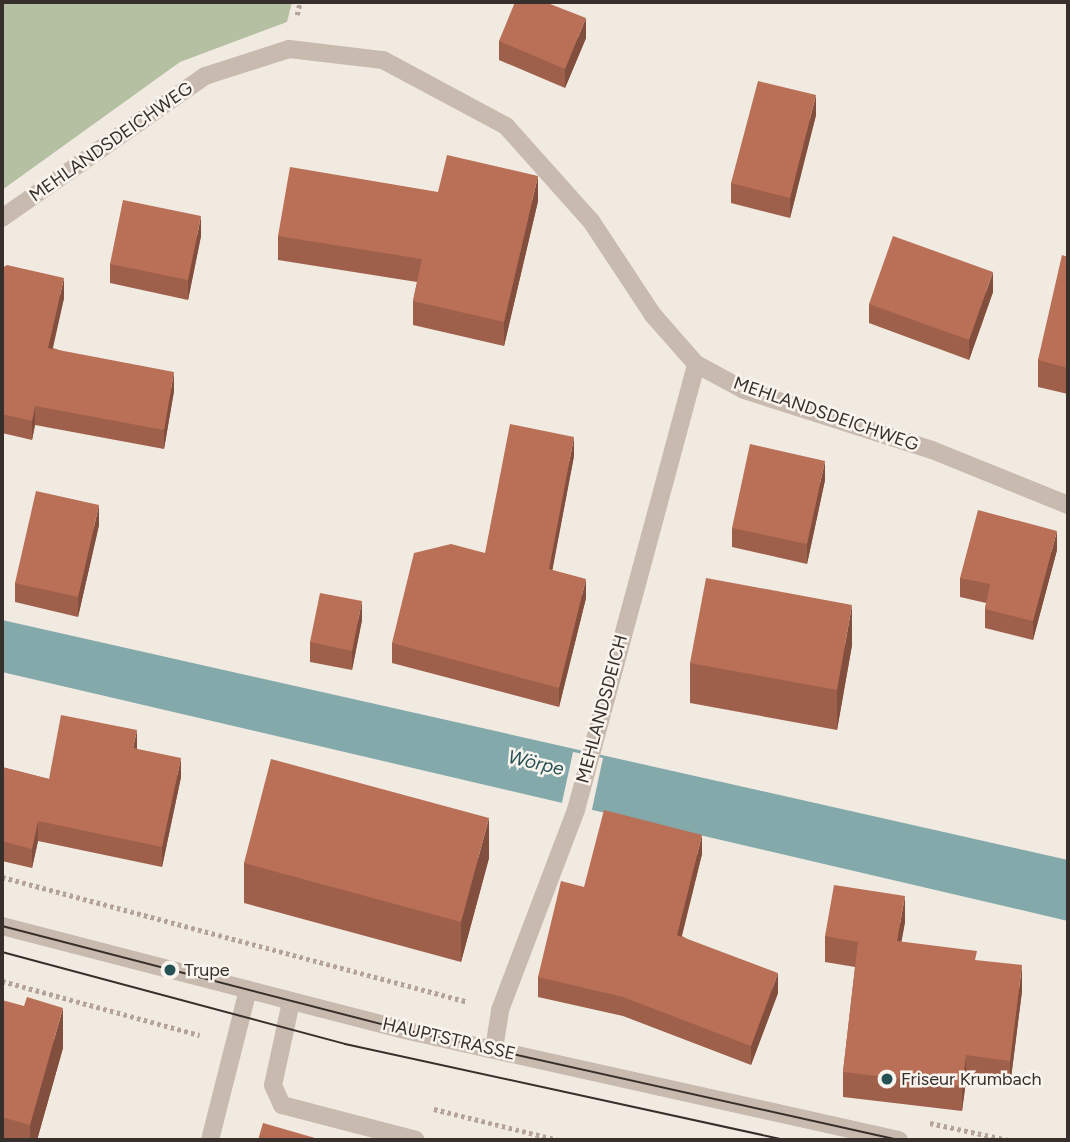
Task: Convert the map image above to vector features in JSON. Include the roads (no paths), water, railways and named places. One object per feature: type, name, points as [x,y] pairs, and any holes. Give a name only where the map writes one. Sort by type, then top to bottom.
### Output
[{"type":"street","name":"MEHLANDSDEICHWEG","points":[[2,218],[205,76],[289,49],[383,60],[506,126],[591,221],[653,315],[696,364],[744,390],[932,450],[1068,505]]},
{"type":"street","name":"MEHLANDSDEICH","points":[[494,1049],[499,1010],[576,810],[588,755],[696,364]]},
{"type":"street","name":"HAUPTSTRASSE","points":[[2,926],[291,1002],[899,1140]]},
{"type":"street","points":[[210,1140],[248,990]]},
{"type":"street","points":[[291,1002],[273,1085],[282,1105],[416,1140]]},
{"type":"water","name":"Wörpe","points":[[2,620],[1068,860],[1068,921],[2,672]]},
{"type":"tram line","points":[[2,926],[400,1029],[899,1140]]},
{"type":"tram line","points":[[2,952],[345,1044],[784,1140]]},
{"type":"place","name":"Trupe","points":[[170,970]]},
{"type":"place","name":"Friseur Krumbach","points":[[887,1079]]}]
